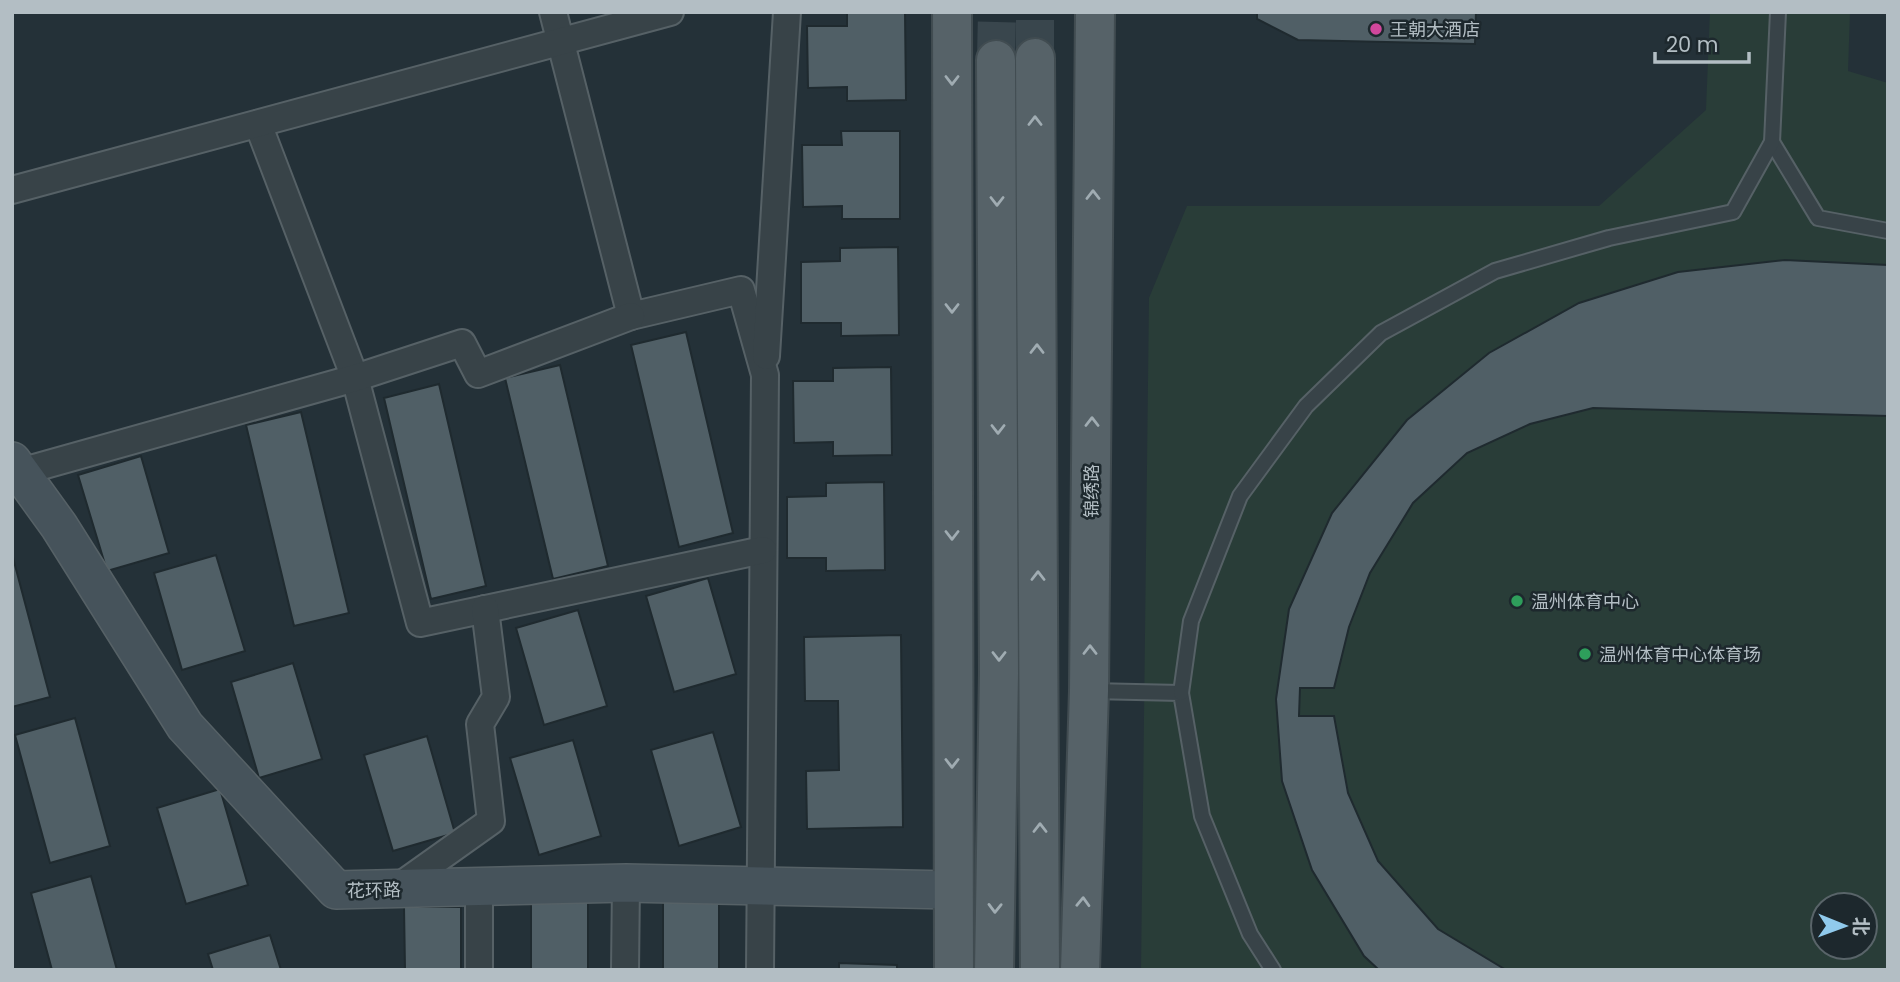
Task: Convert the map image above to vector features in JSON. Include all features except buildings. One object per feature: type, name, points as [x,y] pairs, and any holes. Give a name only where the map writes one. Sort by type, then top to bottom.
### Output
[{"type":"main road","points":[[952,12],[954,970]]},
{"type":"main road","name":"锦绣路","points":[[1080,970],[1090,691],[1095,12]]},
{"type":"main road","points":[[1035,58],[1040,970]]},
{"type":"main road","points":[[994,970],[999,673],[996,60]]},
{"type":"street","points":[[553,12],[631,316]]},
{"type":"street","points":[[12,190],[670,12]]},
{"type":"street","points":[[760,970],[765,375],[787,12]]},
{"type":"street","points":[[258,124],[355,378],[420,623],[763,550]]},
{"type":"street","points":[[16,466],[355,378],[462,344],[478,374],[631,316],[741,290],[765,375]]},
{"type":"street","name":"花环路","points":[[16,466],[59,526],[185,726],[336,890],[626,883],[952,890]]},
{"type":"street","points":[[394,890],[491,821],[480,724],[496,697],[485,609]]},
{"type":"street","points":[[625,970],[626,883]]},
{"type":"street","points":[[479,970],[480,887]]},
{"type":"lane","points":[[1273,970],[1250,934],[1202,816],[1181,693],[1191,621],[1240,496],[1306,406],[1381,333],[1494,271],[1609,238],[1733,212],[1772,142],[1778,12]]},
{"type":"lane","points":[[1772,142],[1818,218],[1888,231]]},
{"type":"lane","points":[[1090,691],[1181,693]]},
{"type":"green space","name":"温州体育中心体育场","points":[[1710,12],[1850,12],[1848,71],[1888,83],[1888,970],[1141,970],[1149,298],[1187,206],[1599,206],[1706,110]]},
{"type":"tunnel","points":[[996,60],[997,12]]},
{"type":"tunnel","points":[[1035,12],[1035,58]]},
{"type":"place","name":"王朝大酒店","points":[[1376,29]]},
{"type":"place","name":"温州体育中心","points":[[1517,601]]},
{"type":"place","name":"温州体育中心体育场","points":[[1585,654]]}]
